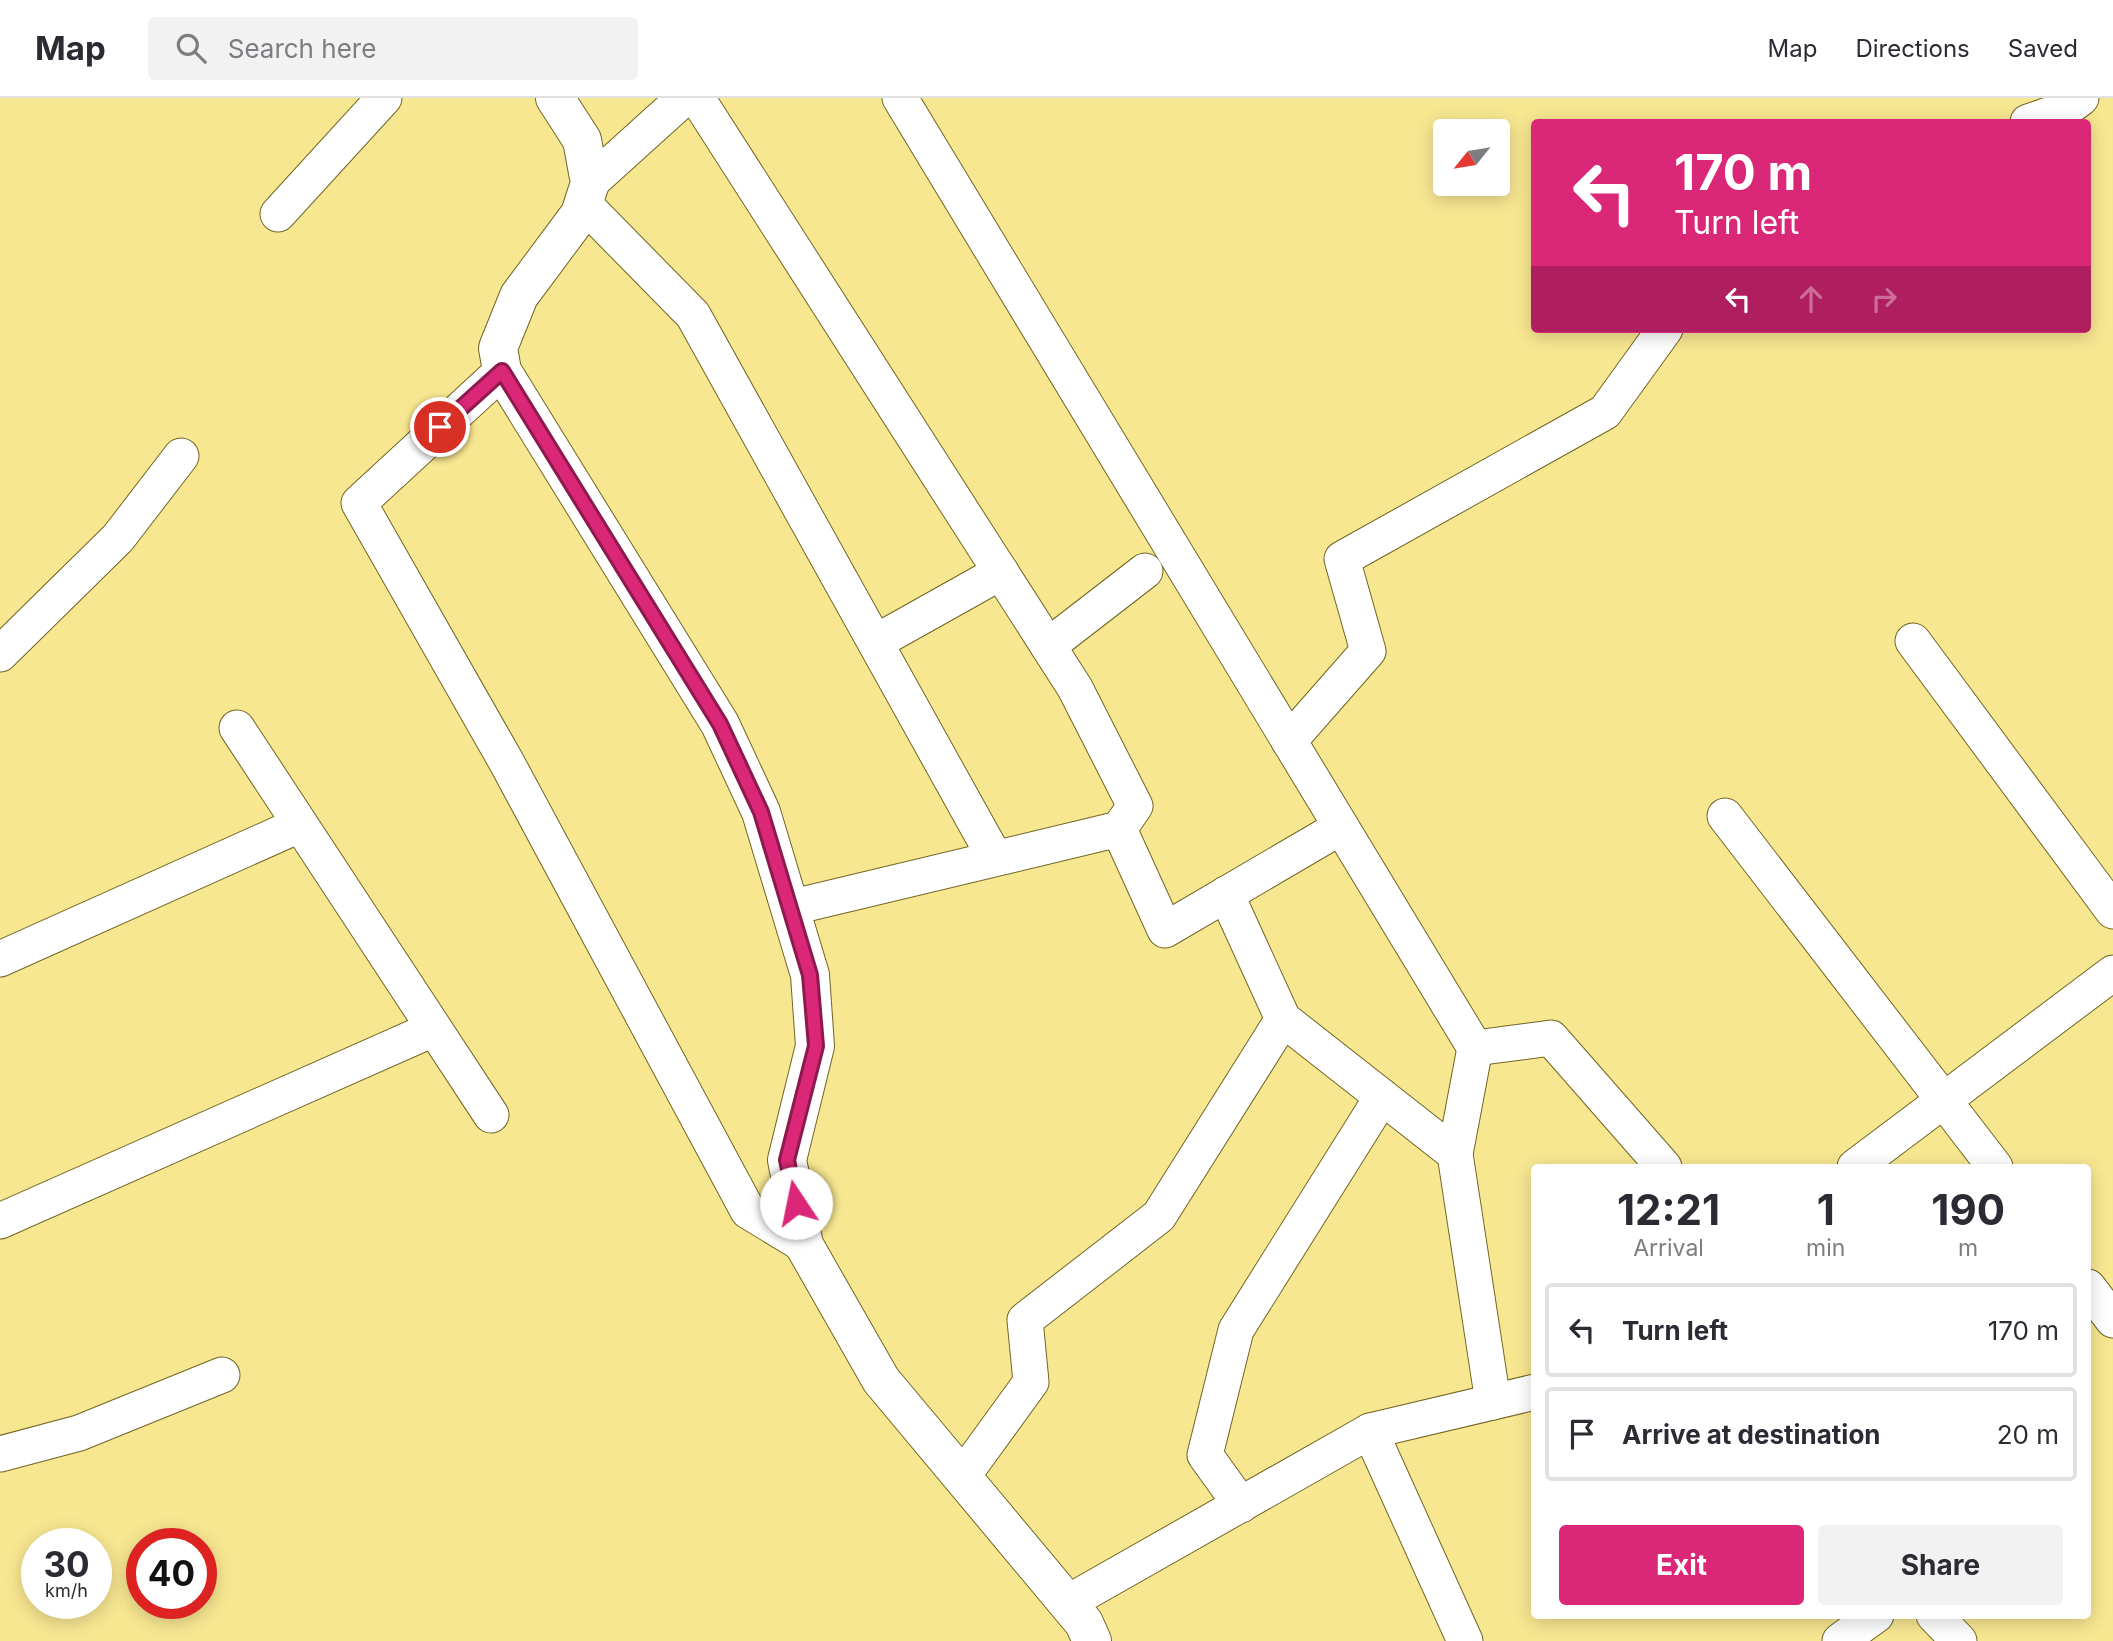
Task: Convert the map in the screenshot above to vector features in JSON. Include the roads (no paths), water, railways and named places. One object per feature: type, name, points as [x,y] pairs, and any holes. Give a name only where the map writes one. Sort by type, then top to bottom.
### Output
[{"type":"street","points":[[278,214],[384,98]]},
{"type":"street","points":[[555,98],[582,140],[587,193],[580,214],[519,296],[498,348],[502,371],[720,724],[761,812],[810,975],[816,1046],[787,1160],[804,1245],[881,1380],[1084,1623],[1092,1641]]},
{"type":"street","points":[[587,193],[684,98]]},
{"type":"street","points":[[697,98],[1075,688],[1135,806],[1119,829],[789,908]]},
{"type":"street","points":[[900,98],[1475,1048],[1455,1154],[1493,1402]]},
{"type":"street","points":[[2038,119],[2066,110],[2081,98]]},
{"type":"street","points":[[587,193],[693,315],[995,858]]},
{"type":"street","points":[[1289,741],[1368,651],[1342,559],[1605,412],[1662,333]]},
{"type":"street","points":[[502,371],[359,503],[507,763],[748,1211],[804,1245]]},
{"type":"street","points":[[0,654],[118,538],[181,456]]},
{"type":"street","points":[[1048,646],[1145,571]]},
{"type":"street","points":[[876,642],[1001,572]]},
{"type":"street","points":[[1913,641],[2113,911]]},
{"type":"street","points":[[237,728],[491,1115]]},
{"type":"street","points":[[1725,816],[1993,1164]]},
{"type":"street","points":[[0,959],[299,825]]},
{"type":"street","points":[[1119,829],[1165,930],[1341,827]]},
{"type":"street","points":[[1226,894],[1283,1019],[1455,1154]]},
{"type":"street","points":[[1859,1164],[2113,973]]},
{"type":"street","points":[[962,1477],[1031,1381],[1025,1320],[1159,1216],[1283,1019]]},
{"type":"street","points":[[0,1221],[433,1029]]},
{"type":"street","points":[[1475,1048],[1551,1038],[1661,1164]]},
{"type":"street","points":[[1241,1505],[1205,1455],[1236,1330],[1382,1097]]},
{"type":"street","points":[[2091,1291],[2113,1320]]},
{"type":"street","points":[[0,1454],[79,1433],[222,1375]]},
{"type":"street","points":[[1067,1603],[1370,1431],[1531,1392]]},
{"type":"street","points":[[1370,1431],[1465,1641]]},
{"type":"street","points":[[1840,1641],[1870,1619]]},
{"type":"street","points":[[1938,1619],[1959,1641]]}]
